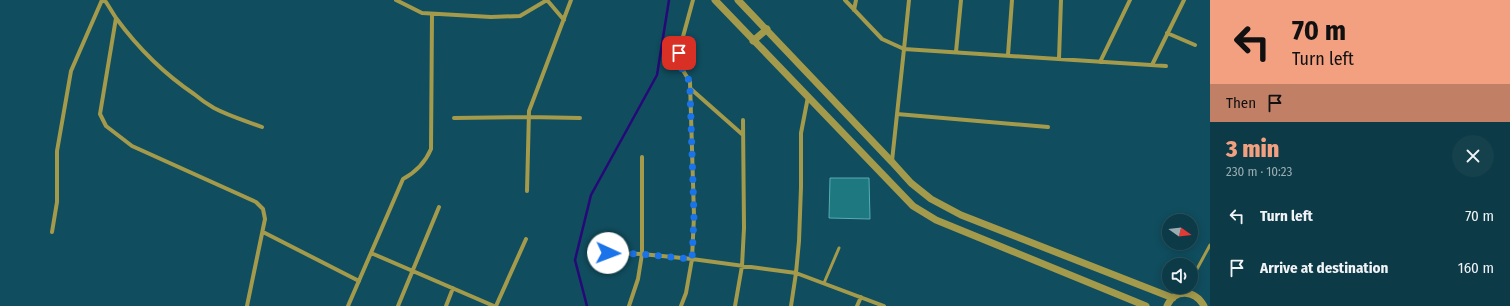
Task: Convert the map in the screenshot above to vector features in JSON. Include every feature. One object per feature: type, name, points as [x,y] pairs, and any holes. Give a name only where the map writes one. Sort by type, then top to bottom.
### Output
[{"type":"street","points":[[52,232],[57,202],[57,151],[71,71],[102,0],[106,2],[116,18],[142,51],[184,87],[212,107],[262,127]]},
{"type":"street","points":[[396,0],[422,13],[491,17],[520,16],[547,0],[564,20]]},
{"type":"street","points":[[527,191],[529,111],[571,0]]},
{"type":"street","points":[[681,306],[686,293],[692,259],[694,216],[690,82],[678,62],[681,44],[693,0]]},
{"type":"street","points":[[715,0],[913,206],[936,220],[1146,306]]},
{"type":"street","points":[[738,0],[916,187],[931,198],[961,215],[1173,298]]},
{"type":"street","points":[[845,0],[882,39],[904,49],[1166,66]]},
{"type":"street","points":[[854,10],[856,0]]},
{"type":"street","points":[[892,162],[909,0]]},
{"type":"street","points":[[956,52],[961,0]]},
{"type":"street","points":[[1008,56],[1012,0]]},
{"type":"street","points":[[1058,59],[1061,0]]},
{"type":"street","points":[[1100,62],[1130,0]]},
{"type":"street","points":[[1152,65],[1184,0]]},
{"type":"street","points":[[348,306],[403,179],[413,173],[426,160],[431,149],[432,14]]},
{"type":"street","points":[[116,18],[100,114],[106,126],[132,146],[256,202],[264,209],[265,219],[263,232],[247,306]]},
{"type":"street","points":[[753,41],[767,29]]},
{"type":"street","points":[[1168,34],[1195,45]]},
{"type":"street","points":[[690,90],[743,135]]},
{"type":"street","points":[[791,306],[796,273],[801,194],[801,133],[808,97]]},
{"type":"street","points":[[897,114],[1048,127]]},
{"type":"street","points":[[454,118],[528,116],[580,118]]},
{"type":"street","points":[[735,306],[742,266],[744,228],[743,120]]},
{"type":"street","points":[[628,306],[638,279],[642,254],[642,158]]},
{"type":"street","points":[[398,306],[439,207]]},
{"type":"street","points":[[263,232],[359,281]]},
{"type":"street","points":[[371,253],[495,306],[526,239]]},
{"type":"street","points":[[608,253],[642,254],[692,259],[796,273],[884,306]]},
{"type":"street","points":[[446,306],[453,288]]},
{"type":"street","points":[[1167,306],[1173,298],[1180,294]]},
{"type":"street","points":[[1193,294],[1204,306]]},
{"type":"street","points":[[857,306],[861,297]]},
{"type":"lane","points":[[1198,267],[1210,245]]},
{"type":"lane","points":[[824,283],[839,248]]},
{"type":"building","points":[[830,178],[869,178],[870,219],[829,218]]},
{"type":"waterway","points":[[587,306],[575,260],[591,195],[657,75],[669,0]]},
{"type":"route","points":[[608,253],[642,254],[692,259],[694,216],[690,82],[678,62],[679,53]]}]
